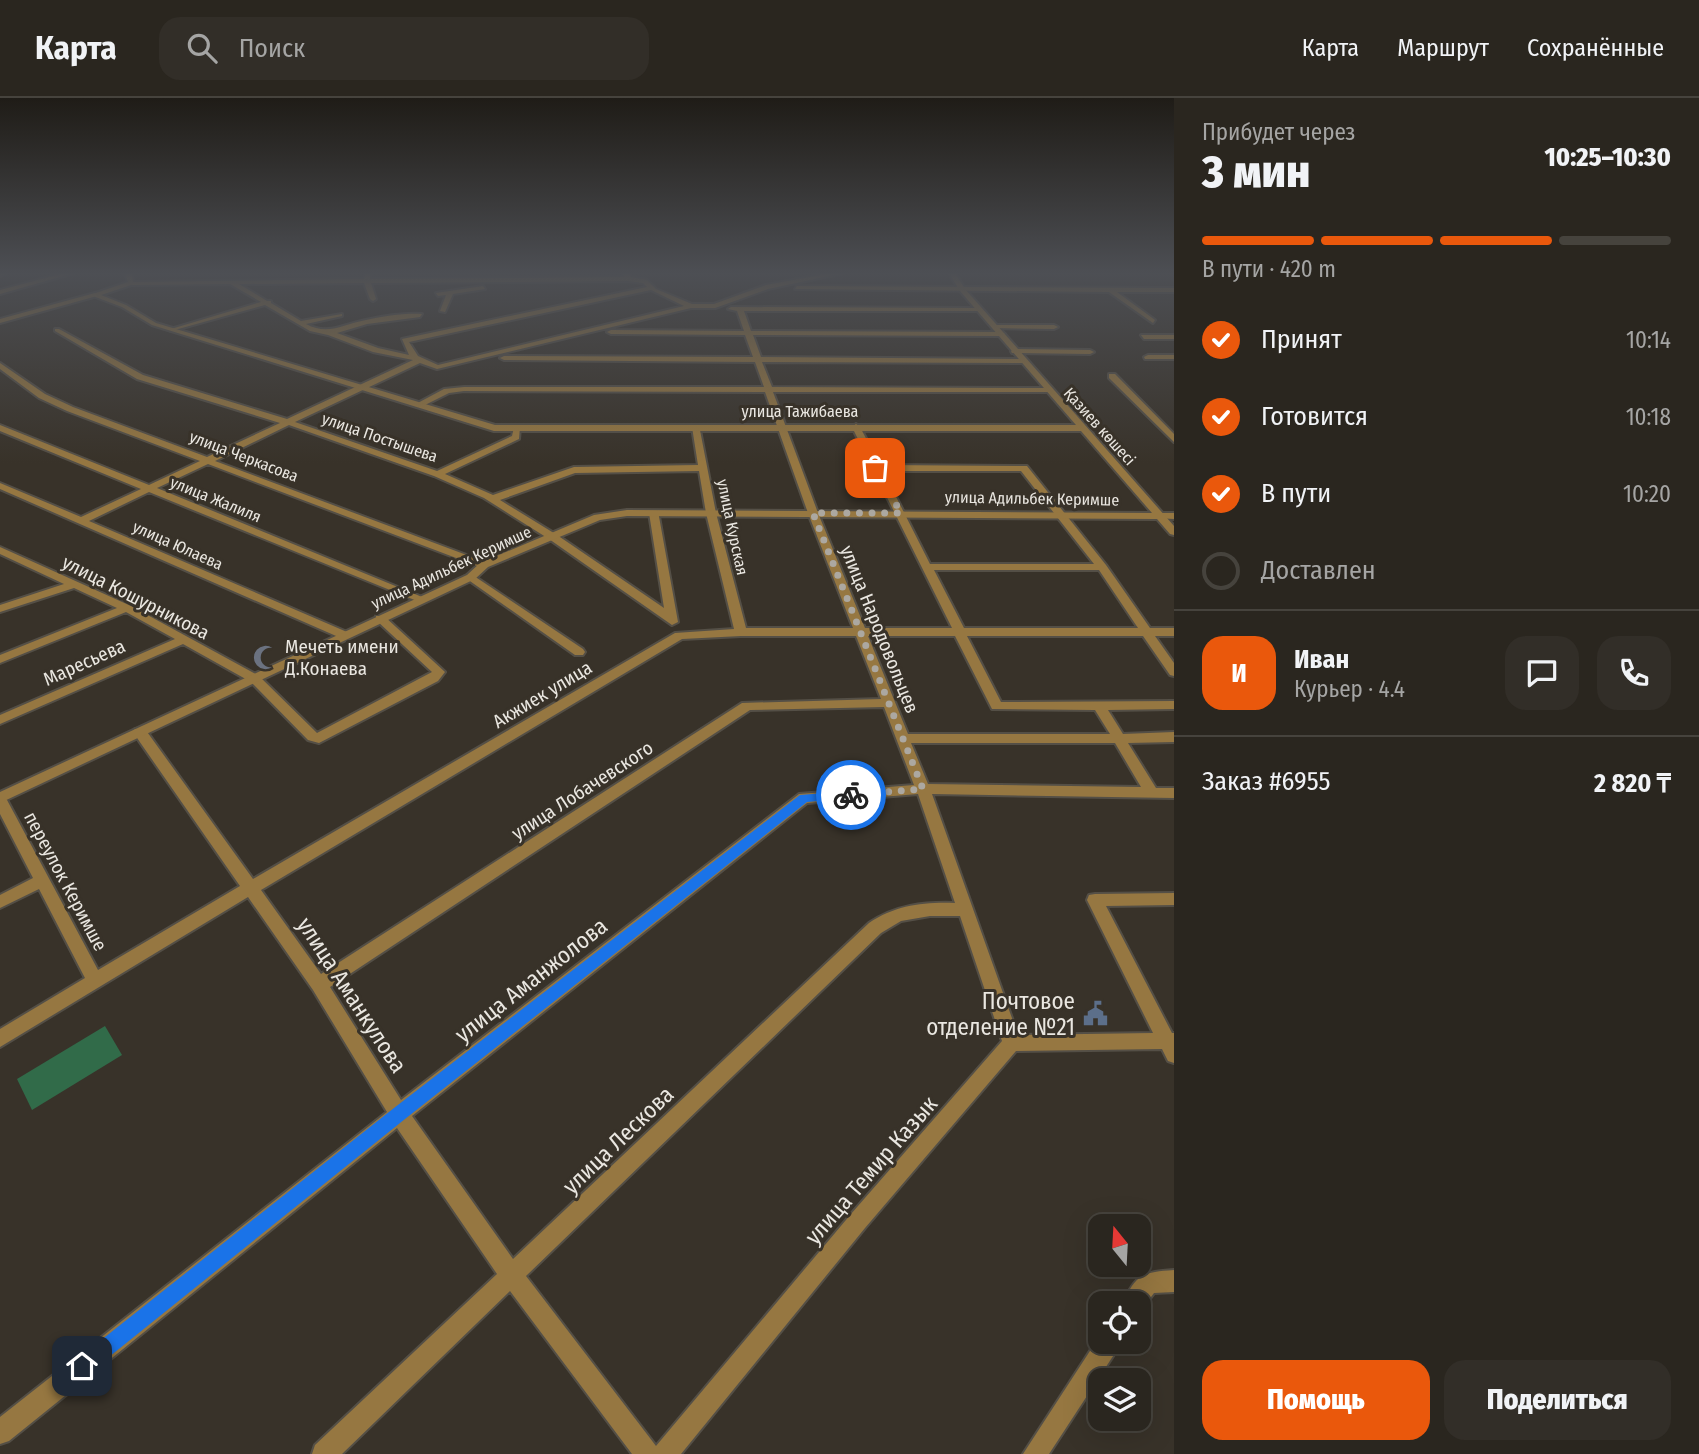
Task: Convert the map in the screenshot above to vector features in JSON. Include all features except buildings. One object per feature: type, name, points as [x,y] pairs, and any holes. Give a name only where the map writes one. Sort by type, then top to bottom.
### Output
[{"type":"street","name":"улица Постышева","points":[[68,336],[140,377],[287,422],[438,474],[492,499],[553,537],[671,618]]},
{"type":"street","name":"улица Тажибаева","points":[[194,336],[494,428],[1083,428]]},
{"type":"street","points":[[339,336],[437,367],[570,336]]},
{"type":"street","points":[[417,359],[405,341],[427,336]]},
{"type":"street","name":"улица Народовольцев","points":[[750,336],[813,513],[923,789],[1013,1042]]},
{"type":"street","name":"Қазиев көшесі","points":[[1003,336],[1174,532]]},
{"type":"street","points":[[1144,337],[1174,337]]},
{"type":"street","points":[[1015,351],[1090,352]]},
{"type":"street","points":[[1148,356],[1174,357]]},
{"type":"street","points":[[486,357],[1024,361]]},
{"type":"street","points":[[83,520],[417,359]]},
{"type":"street","name":"улица Черкасова","points":[[0,365],[42,396],[70,409],[484,565]]},
{"type":"street","points":[[1112,376],[1174,439]]},
{"type":"street","points":[[418,405],[447,391],[464,389],[1049,390]]},
{"type":"street","name":"улица Курская","points":[[696,427],[711,513],[741,632]]},
{"type":"street","points":[[856,427],[997,706],[1174,705]]},
{"type":"street","name":"улица Жалиля","points":[[0,428],[421,599]]},
{"type":"street","points":[[438,474],[516,437],[517,429]]},
{"type":"street","points":[[492,499],[558,473],[574,470],[704,468]]},
{"type":"street","points":[[875,468],[1024,468],[1102,567],[1174,673]]},
{"type":"street","name":"улица Юлаева","points":[[0,486],[343,635]]},
{"type":"street","name":"улица Адильбек Керимше","points":[[0,799],[343,635],[471,577],[484,565],[598,517],[627,513],[1174,516]]},
{"type":"street","points":[[654,513],[671,618],[679,636]]},
{"type":"street","name":"улица Кошурникова","points":[[0,550],[127,608],[255,679],[313,737],[319,738],[434,678],[439,672],[380,618]]},
{"type":"street","points":[[927,567],[1102,567]]},
{"type":"street","points":[[471,577],[579,652]]},
{"type":"street","points":[[0,609],[74,584]]},
{"type":"street","points":[[0,659],[127,608]]},
{"type":"street","name":"Акжиек улица","points":[[0,1039],[679,636],[741,632],[1174,632]]},
{"type":"street","name":"Маресьева","points":[[0,720],[183,640]]},
{"type":"street","name":"улица Лобачевского","points":[[319,985],[747,706],[890,703]]},
{"type":"street","points":[[1098,704],[1152,793]]},
{"type":"street","name":"улица Аманкулова","points":[[140,732],[319,985],[399,1114],[512,1276],[647,1454]]},
{"type":"street","points":[[903,738],[1174,737]]},
{"type":"street","name":"улица Аманжолова","points":[[0,1432],[399,1114],[804,798],[923,789],[1174,793]]},
{"type":"street","name":"переулок Керимше","points":[[0,799],[95,981]]},
{"type":"street","points":[[0,902],[42,880]]},
{"type":"street","points":[[1013,1042],[1172,1046],[1095,900],[1174,899]]},
{"type":"street","name":"улица Лескова","points":[[324,1454],[875,928],[887,918],[911,909],[967,910]]},
{"type":"street","name":"улица Темир Казык","points":[[664,1454],[849,1232],[1013,1042]]},
{"type":"street","points":[[1143,1291],[1149,1283],[1174,1281]]},
{"type":"street","points":[[1035,1454],[1101,1354]]},
{"type":"green space","points":[[105,1026],[122,1055],[32,1110],[17,1079]]},
{"type":"way so far","points":[[851,795],[923,789],[813,513],[901,513],[875,468]]},
{"type":"place","name":"Мечеть имени Д.Конаева","points":[[265,657]]},
{"type":"place","name":"Почтовое отделение №21","points":[[1095,1014]]},
{"type":"route","points":[[82,1366],[804,798],[851,795]]}]
